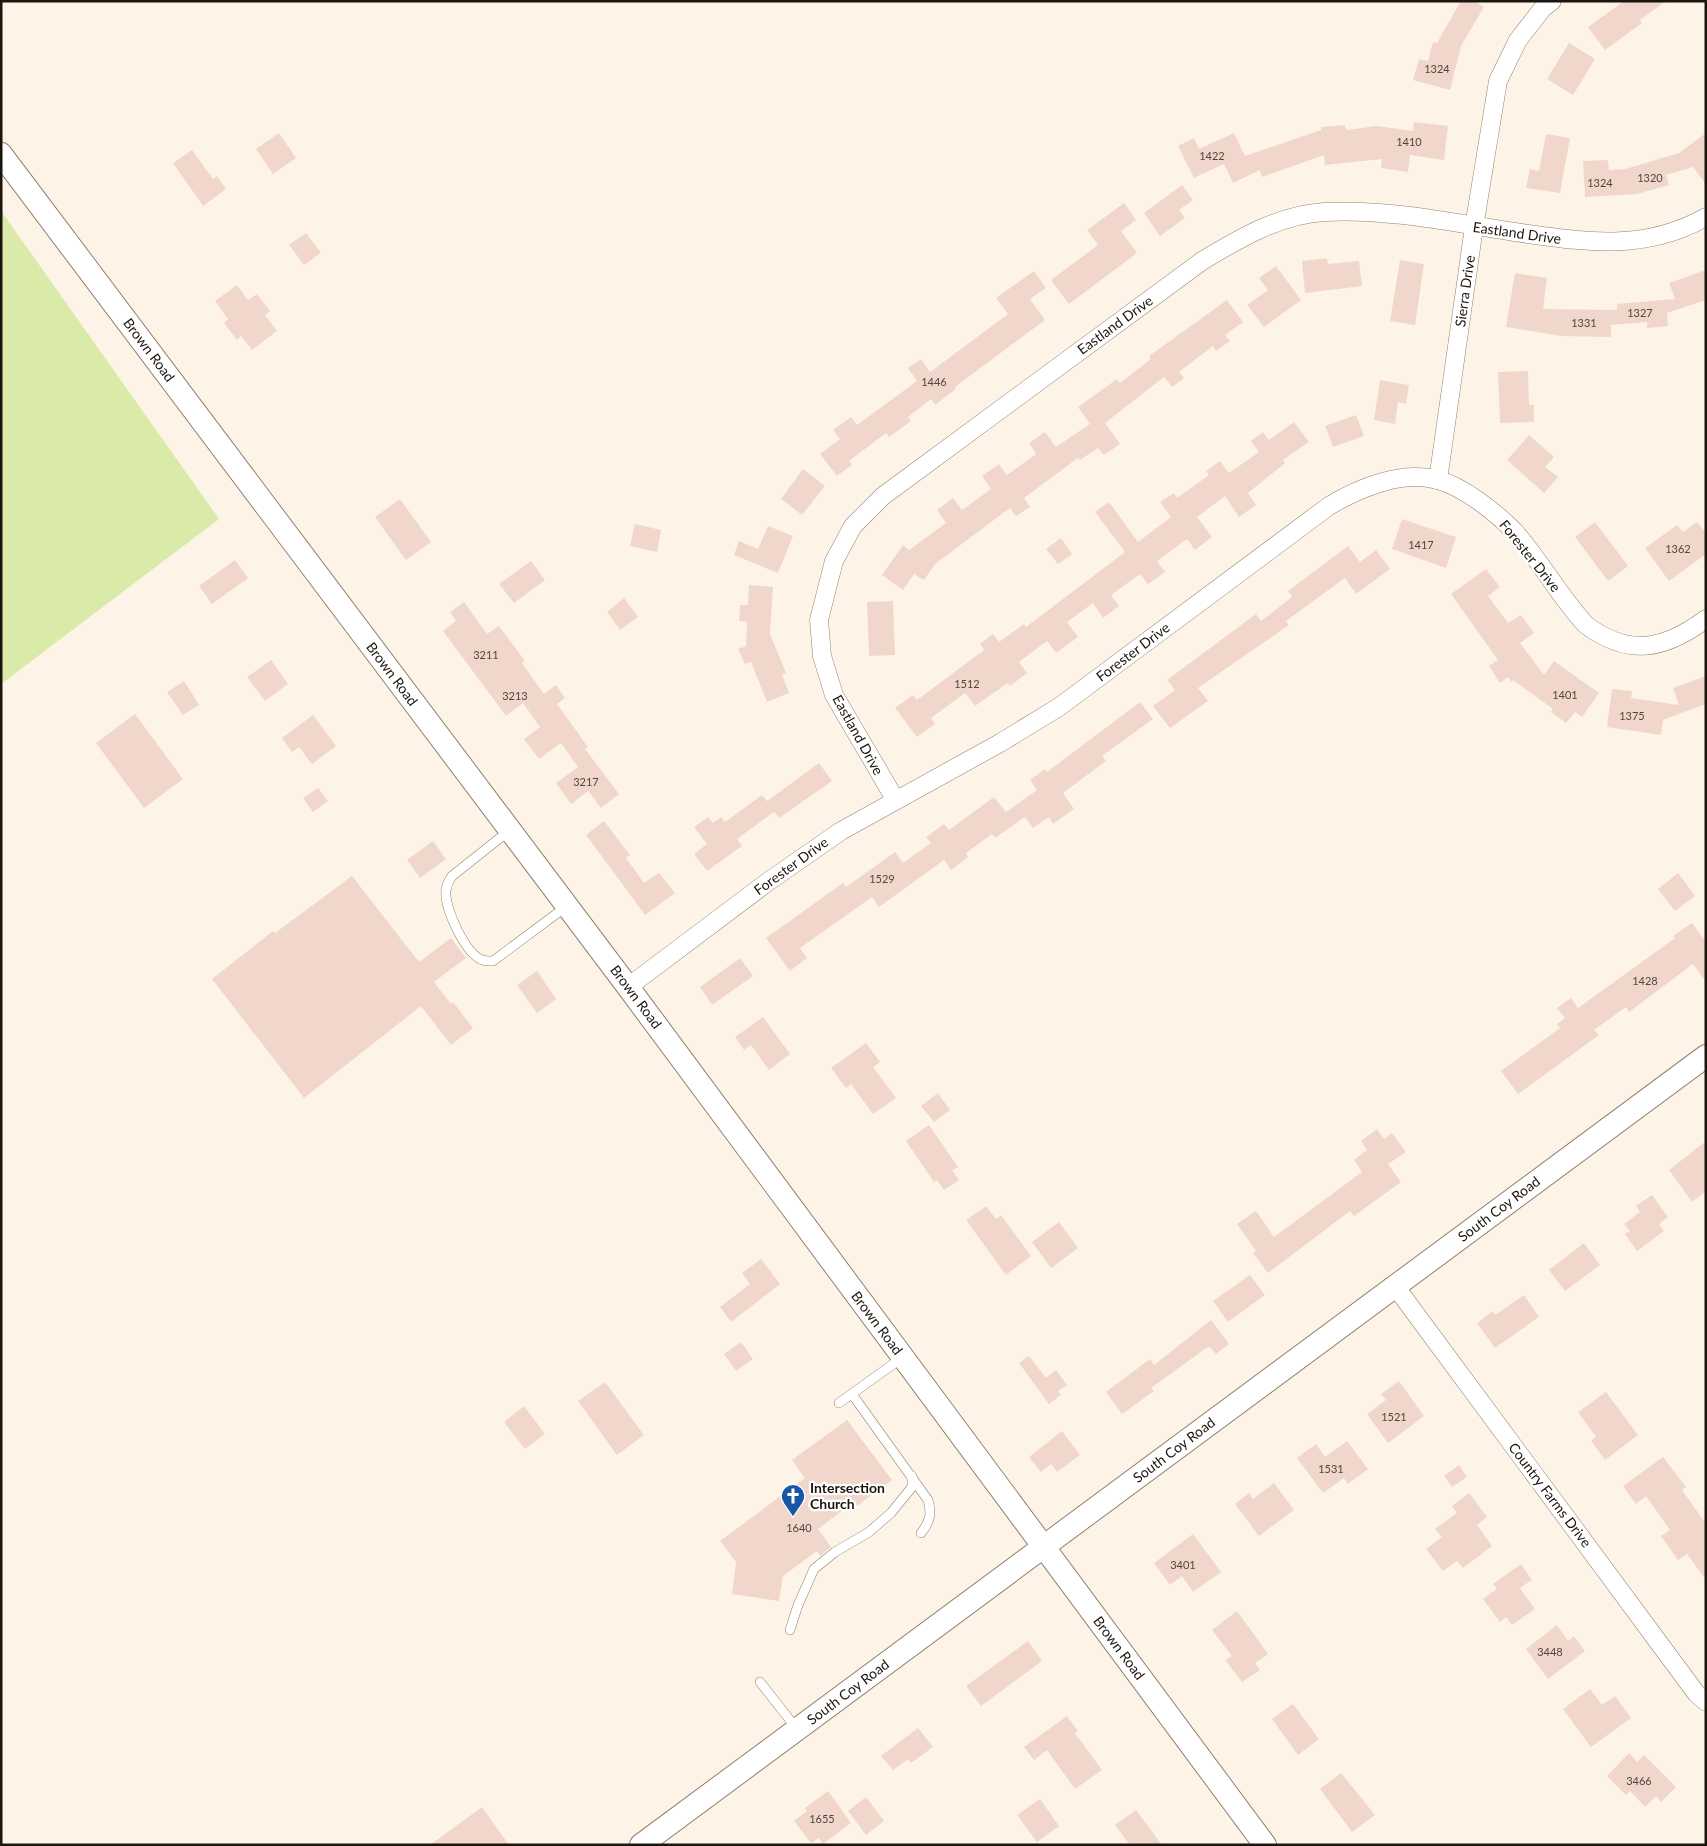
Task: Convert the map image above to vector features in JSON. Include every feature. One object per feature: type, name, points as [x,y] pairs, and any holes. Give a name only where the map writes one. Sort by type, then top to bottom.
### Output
[{"type":"street","name":"Sierra Drive","points":[[1438,480],[1474,227],[1498,81],[1518,40],[1543,8],[1552,1]]},
{"type":"street","name":"Brown Road","points":[[1,154],[628,987],[1265,1845]]},
{"type":"street","name":"Eastland Drive","points":[[895,799],[834,694],[822,656],[819,620],[834,561],[853,526],[883,496],[1202,261],[1243,236],[1286,219],[1323,212],[1371,212],[1588,243],[1629,242],[1686,228],[1706,217]]},
{"type":"street","name":"Forester Drive","points":[[628,987],[798,860],[841,831],[895,799],[1000,743],[1059,707],[1338,501],[1355,491],[1383,482],[1415,478],[1438,480],[1468,495],[1494,512],[1515,532],[1586,625],[1601,636],[1618,644],[1647,646],[1661,644],[1679,637],[1706,619]]},
{"type":"street","name":"South Coy Road","points":[[641,1845],[1706,1056]]},
{"type":"street","name":"Country Farms Drive","points":[[1395,1286],[1690,1685],[1706,1702]]},
{"type":"lane","points":[[510,830],[452,876],[447,883],[448,909],[472,954],[483,960],[493,961],[567,906]]},
{"type":"lane","points":[[839,1403],[903,1357]]},
{"type":"lane","points":[[852,1394],[928,1500],[931,1511],[930,1521],[922,1533]]},
{"type":"lane","points":[[790,1630],[798,1605],[814,1569],[835,1552],[870,1532],[891,1513],[912,1487],[912,1476]]},
{"type":"lane","points":[[760,1682],[797,1729]]},
{"type":"green space","points":[[1,211],[219,519],[1,684]]},
{"type":"building","points":[[1461,1],[1474,1],[1484,7],[1461,46],[1450,90],[1413,80],[1419,59],[1428,61],[1433,42],[1437,43]]},
{"type":"building","points":[[1624,1],[1666,1],[1640,20],[1642,23],[1605,50],[1588,27]]},
{"type":"building","points":[[1569,43],[1595,59],[1573,95],[1547,79]]},
{"type":"building","points":[[1414,122],[1448,126],[1444,160],[1410,155],[1408,172],[1381,168],[1382,159],[1325,165],[1324,155],[1262,177],[1260,170],[1233,183],[1224,164],[1194,178],[1178,146],[1194,138],[1199,149],[1234,133],[1245,156],[1321,130],[1321,127],[1345,125],[1346,130],[1377,126],[1413,131]]},
{"type":"building","points":[[279,133],[296,158],[273,174],[256,149]]},
{"type":"building","points":[[1706,133],[1706,184],[1693,167],[1666,175],[1669,185],[1637,194],[1585,197],[1583,161],[1608,160],[1609,170],[1625,169],[1679,153]]},
{"type":"building","points":[[1546,134],[1570,138],[1560,193],[1526,188],[1530,169],[1539,171]]},
{"type":"building","points":[[192,150],[213,179],[217,176],[226,189],[203,206],[173,163]]},
{"type":"building","points":[[1182,185],[1193,200],[1179,210],[1185,218],[1160,236],[1144,213]]},
{"type":"building","points":[[1124,203],[1136,220],[1121,231],[1137,253],[1069,304],[1051,280],[1098,245],[1087,230]]},
{"type":"building","points":[[306,233],[321,253],[304,265],[289,245]]},
{"type":"building","points":[[1327,258],[1328,264],[1359,261],[1362,286],[1305,293],[1302,261]]},
{"type":"building","points":[[1400,260],[1424,264],[1415,325],[1390,321]]},
{"type":"building","points":[[1276,266],[1301,300],[1264,327],[1247,305],[1268,290],[1259,278]]},
{"type":"building","points":[[1706,270],[1706,300],[1667,313],[1668,326],[1647,328],[1647,322],[1611,325],[1611,337],[1561,336],[1506,327],[1515,273],[1547,278],[1543,309],[1617,310],[1617,304],[1675,299],[1669,283]]},
{"type":"building","points":[[1034,271],[1046,288],[1030,299],[1045,320],[955,387],[956,389],[935,405],[931,399],[908,417],[911,421],[889,437],[886,433],[849,461],[852,465],[837,476],[820,454],[840,439],[833,430],[851,417],[857,425],[917,381],[908,368],[921,359],[930,372],[1008,314],[996,298]]},
{"type":"building","points":[[237,285],[248,300],[257,294],[270,311],[265,315],[277,331],[252,350],[241,336],[237,340],[224,323],[228,319],[215,301]]},
{"type":"building","points":[[1227,300],[1243,322],[1225,335],[1230,341],[1216,351],[1213,346],[1179,372],[1184,378],[1172,387],[1164,377],[1105,423],[1120,444],[1104,455],[1098,448],[1080,460],[1078,458],[1024,498],[1030,507],[1016,516],[1010,508],[935,564],[924,580],[914,574],[903,590],[882,575],[903,545],[909,550],[946,523],[937,510],[953,498],[962,510],[991,489],[982,476],[999,464],[1007,475],[1036,454],[1029,443],[1045,432],[1056,447],[1090,424],[1078,407],[1117,379],[1120,383],[1151,359],[1149,356]]},
{"type":"building","points":[[1528,371],[1529,405],[1534,405],[1534,422],[1500,423],[1498,372]]},
{"type":"building","points":[[1380,380],[1409,385],[1406,404],[1398,402],[1395,424],[1374,420]]},
{"type":"building","points":[[1356,415],[1364,436],[1333,447],[1325,426]]},
{"type":"building","points":[[1294,422],[1309,442],[1283,460],[1285,463],[1248,493],[1256,505],[1239,517],[1225,496],[1197,517],[1212,537],[1195,550],[1187,539],[1157,561],[1165,572],[1148,584],[1140,574],[1111,595],[1119,606],[1103,618],[1093,603],[1067,622],[1078,637],[1056,653],[1047,641],[1019,662],[1027,673],[1010,686],[1008,683],[975,706],[965,693],[931,718],[935,724],[917,737],[895,708],[913,695],[917,700],[984,650],[980,644],[993,634],[999,642],[1024,624],[1026,627],[1125,552],[1095,512],[1109,502],[1138,542],[1171,517],[1160,502],[1174,493],[1177,498],[1209,475],[1206,471],[1220,461],[1229,473],[1259,452],[1251,441],[1263,432],[1269,440]]},
{"type":"building","points":[[1529,435],[1554,457],[1545,467],[1558,477],[1544,493],[1507,460]]},
{"type":"building","points":[[803,469],[825,486],[802,515],[781,499]]},
{"type":"building","points":[[400,499],[431,542],[406,560],[375,517]]},
{"type":"building","points":[[1402,519],[1456,537],[1446,568],[1392,549]]},
{"type":"building","points":[[1595,522],[1628,566],[1608,581],[1575,537]]},
{"type":"building","points":[[1697,522],[1706,533],[1706,554],[1669,581],[1645,548],[1677,525],[1683,532]]},
{"type":"building","points":[[635,524],[661,530],[657,552],[630,546]]},
{"type":"building","points":[[768,526],[793,536],[778,573],[734,555],[739,541],[758,549]]},
{"type":"building","points":[[1061,538],[1072,554],[1058,564],[1046,549]]},
{"type":"building","points":[[1348,546],[1360,562],[1376,550],[1390,569],[1356,594],[1345,578],[1286,621],[1289,625],[1198,688],[1208,701],[1170,728],[1153,706],[1175,690],[1167,680],[1256,614],[1261,621],[1292,597],[1288,591]]},
{"type":"building","points":[[235,560],[248,578],[212,604],[199,586]]},
{"type":"building","points":[[531,561],[545,580],[514,603],[499,584]]},
{"type":"building","points":[[1486,569],[1500,587],[1488,596],[1508,623],[1521,615],[1534,633],[1520,643],[1544,675],[1554,661],[1599,693],[1582,717],[1575,712],[1566,723],[1551,712],[1553,709],[1513,680],[1511,682],[1508,677],[1500,683],[1489,666],[1498,660],[1451,594]]},
{"type":"building","points":[[749,585],[773,587],[770,634],[786,673],[782,675],[789,693],[767,702],[751,662],[745,664],[738,649],[746,646],[747,622],[739,621],[740,605],[748,605]]},
{"type":"building","points":[[624,598],[638,617],[620,630],[607,612]]},
{"type":"building","points":[[893,601],[895,655],[869,656],[867,602]]},
{"type":"building","points":[[464,602],[487,634],[499,626],[525,661],[522,663],[544,694],[556,685],[565,698],[557,704],[588,747],[585,749],[619,794],[601,808],[588,791],[571,804],[556,783],[578,767],[561,743],[539,759],[524,739],[540,727],[523,703],[506,716],[443,631],[456,621],[450,612]]},
{"type":"building","points":[[271,660],[288,684],[265,701],[247,677]]},
{"type":"building","points":[[1706,676],[1706,704],[1663,720],[1661,735],[1607,727],[1612,689],[1632,691],[1631,698],[1679,705],[1673,688]]},
{"type":"building","points":[[184,681],[199,705],[183,715],[167,692]]},
{"type":"building","points":[[1140,702],[1153,719],[1102,756],[1106,761],[1063,793],[1074,809],[1053,824],[1049,817],[1033,828],[1025,817],[995,838],[992,834],[966,853],[968,857],[951,870],[944,860],[879,907],[872,897],[800,948],[807,958],[790,971],[766,938],[843,883],[846,887],[895,852],[903,863],[931,843],[926,837],[944,824],[949,830],[994,797],[1006,812],[1037,790],[1030,780],[1045,769],[1047,772]]},
{"type":"building","points":[[135,714],[183,779],[144,808],[96,743]]},
{"type":"building","points":[[313,715],[336,746],[312,764],[299,747],[292,752],[282,738]]},
{"type":"building","points":[[819,763],[832,781],[779,818],[774,812],[737,839],[742,846],[707,871],[694,854],[707,844],[694,827],[708,817],[713,823],[721,817],[725,822],[762,795],[767,801]]},
{"type":"building","points":[[318,788],[328,801],[313,812],[303,798]]},
{"type":"building","points":[[604,821],[630,855],[626,858],[644,883],[659,873],[675,893],[645,915],[586,835]]},
{"type":"building","points":[[433,841],[446,859],[420,878],[407,860]]},
{"type":"building","points":[[1678,873],[1695,896],[1675,911],[1658,889]]},
{"type":"building","points":[[352,876],[419,962],[451,938],[466,958],[434,982],[451,1004],[453,1002],[473,1028],[451,1045],[421,1006],[304,1098],[212,979],[273,931],[275,933]]},
{"type":"building","points":[[1692,923],[1706,942],[1706,982],[1693,964],[1629,1012],[1626,1007],[1594,1030],[1599,1035],[1518,1094],[1501,1071],[1560,1028],[1557,1024],[1565,1018],[1557,1008],[1571,998],[1578,1008],[1675,938],[1673,936]]},
{"type":"building","points":[[740,958],[753,976],[712,1005],[700,987]]},
{"type":"building","points":[[537,971],[556,999],[537,1013],[517,985]]},
{"type":"building","points":[[763,1017],[790,1054],[769,1070],[751,1045],[744,1050],[735,1037]]},
{"type":"building","points":[[866,1043],[880,1062],[873,1067],[896,1098],[873,1114],[851,1084],[846,1088],[831,1068]]},
{"type":"building","points":[[938,1093],[950,1110],[934,1122],[921,1106]]},
{"type":"building","points":[[929,1125],[958,1167],[952,1170],[959,1180],[944,1190],[937,1180],[934,1182],[906,1141]]},
{"type":"building","points":[[1377,1129],[1384,1139],[1392,1133],[1406,1152],[1388,1164],[1401,1182],[1354,1216],[1350,1211],[1268,1273],[1253,1253],[1256,1251],[1237,1224],[1256,1211],[1274,1237],[1362,1172],[1354,1160],[1367,1150],[1361,1141]]},
{"type":"building","points":[[1706,1141],[1706,1191],[1692,1202],[1669,1170]]},
{"type":"building","points":[[1652,1195],[1668,1217],[1659,1224],[1664,1231],[1637,1251],[1625,1234],[1630,1231],[1624,1224],[1640,1212],[1636,1206]]},
{"type":"building","points":[[986,1206],[996,1219],[1001,1215],[1031,1256],[1006,1275],[966,1220]]},
{"type":"building","points":[[1059,1222],[1078,1248],[1051,1268],[1032,1242]]},
{"type":"building","points":[[1584,1243],[1600,1265],[1565,1291],[1549,1270]]},
{"type":"building","points":[[761,1259],[780,1284],[731,1322],[720,1307],[750,1284],[742,1273]]},
{"type":"building","points":[[1250,1275],[1265,1295],[1228,1322],[1213,1301]]},
{"type":"building","points":[[1524,1295],[1539,1317],[1495,1348],[1477,1323],[1493,1311],[1495,1315]]},
{"type":"building","points":[[1211,1320],[1229,1344],[1216,1354],[1210,1347],[1205,1349],[1151,1388],[1154,1391],[1122,1414],[1106,1392],[1150,1359],[1154,1365]]},
{"type":"building","points":[[741,1342],[753,1359],[736,1371],[724,1354]]},
{"type":"building","points":[[1029,1356],[1046,1378],[1056,1370],[1067,1385],[1058,1391],[1061,1395],[1049,1404],[1019,1363]]},
{"type":"building","points":[[1399,1381],[1424,1416],[1388,1443],[1367,1414],[1386,1400],[1381,1394]]},
{"type":"building","points":[[605,1382],[644,1435],[617,1455],[578,1401]]},
{"type":"building","points":[[1606,1392],[1638,1435],[1605,1460],[1591,1441],[1596,1437],[1578,1412]]},
{"type":"building","points":[[524,1406],[545,1434],[525,1449],[504,1422]]},
{"type":"building","name":"Intersection Church","points":[[847,1420],[892,1480],[858,1505],[851,1504],[818,1529],[831,1547],[820,1556],[817,1551],[783,1576],[779,1601],[732,1594],[736,1562],[720,1541],[805,1478],[792,1460]]},
{"type":"building","points":[[1062,1431],[1080,1455],[1057,1472],[1051,1464],[1041,1472],[1029,1457]]},
{"type":"building","points":[[1347,1441],[1368,1469],[1348,1484],[1344,1478],[1323,1493],[1297,1458],[1316,1444],[1325,1457]]},
{"type":"building","points":[[1663,1457],[1686,1487],[1682,1490],[1706,1524],[1706,1580],[1687,1554],[1678,1560],[1661,1536],[1670,1530],[1646,1496],[1636,1504],[1623,1486]]},
{"type":"building","points":[[1459,1465],[1467,1477],[1452,1487],[1444,1476]]},
{"type":"building","points":[[1274,1483],[1294,1510],[1259,1536],[1235,1504],[1249,1493],[1253,1499]]},
{"type":"building","points":[[1469,1493],[1487,1517],[1477,1525],[1492,1546],[1463,1568],[1457,1561],[1443,1571],[1426,1549],[1442,1537],[1435,1529],[1457,1513],[1452,1506]]},
{"type":"building","points":[[1193,1534],[1221,1572],[1193,1592],[1182,1576],[1170,1585],[1154,1563]]},
{"type":"building","points":[[1521,1564],[1532,1580],[1520,1588],[1535,1609],[1512,1625],[1506,1617],[1500,1622],[1483,1599],[1497,1589],[1493,1584]]},
{"type":"building","points":[[1237,1611],[1268,1654],[1255,1663],[1260,1670],[1242,1682],[1225,1660],[1232,1656],[1212,1630]]},
{"type":"building","points":[[1557,1625],[1568,1641],[1574,1636],[1585,1651],[1548,1679],[1526,1649]]},
{"type":"building","points":[[1028,1641],[1042,1661],[981,1706],[966,1686]]},
{"type":"building","points":[[1590,1689],[1602,1705],[1615,1696],[1631,1718],[1591,1747],[1563,1709]]},
{"type":"building","points":[[1293,1704],[1319,1739],[1298,1755],[1272,1719]]},
{"type":"building","points":[[1067,1716],[1078,1731],[1075,1733],[1102,1770],[1075,1789],[1047,1750],[1034,1760],[1024,1747]]},
{"type":"building","points":[[918,1728],[933,1747],[911,1763],[908,1759],[893,1770],[881,1756]]},
{"type":"building","points":[[1629,1753],[1637,1762],[1644,1755],[1676,1787],[1661,1802],[1656,1796],[1645,1807],[1630,1791],[1626,1795],[1607,1776]]},
{"type":"building","points":[[1341,1773],[1375,1815],[1352,1832],[1320,1789]]},
{"type":"building","points":[[828,1791],[851,1823],[823,1844],[819,1838],[811,1843],[794,1821],[807,1811],[805,1808]]},
{"type":"building","points":[[866,1797],[884,1821],[866,1835],[848,1811]]},
{"type":"building","points":[[1040,1799],[1059,1826],[1037,1842],[1017,1815]]},
{"type":"building","points":[[482,1807],[509,1845],[430,1845]]},
{"type":"building","points":[[1136,1810],[1162,1845],[1130,1845],[1115,1825]]},
{"type":"place","name":"Intersection Church","points":[[793,1517]]}]
